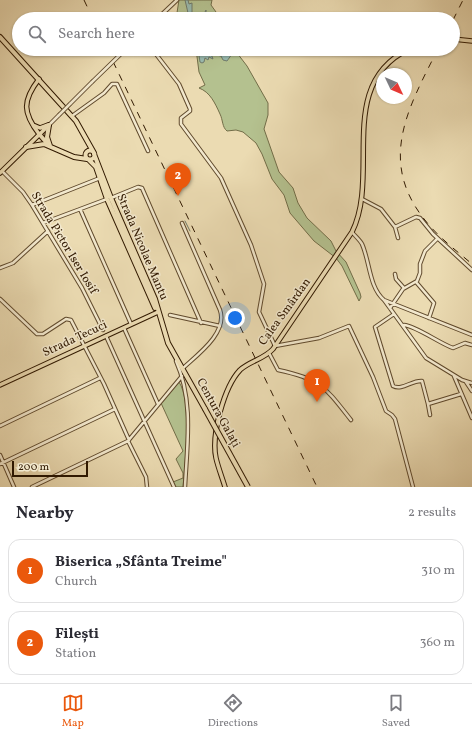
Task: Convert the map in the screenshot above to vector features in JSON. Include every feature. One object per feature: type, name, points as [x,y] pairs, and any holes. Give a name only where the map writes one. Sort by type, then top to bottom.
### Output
[{"type":"highway","name":"Strada Nicolae Mantu","points":[[0,37],[12,50]]},
{"type":"highway","name":"Strada Nicolae Mantu","points":[[18,56],[72,116],[88,141],[94,154],[109,199],[158,312],[170,348]]},
{"type":"highway","points":[[50,125],[47,137],[50,146]]},
{"type":"highway","points":[[39,134],[50,146]]},
{"type":"highway","points":[[88,141],[86,153],[88,159],[94,164],[109,199]]},
{"type":"highway","points":[[26,147],[41,144],[50,146],[72,156],[88,159],[93,159],[94,154],[91,151],[72,156]]},
{"type":"highway","name":"Centura Galați","points":[[170,348],[248,487]]},
{"type":"main road","points":[[460,40],[472,41]]},
{"type":"main road","name":"Calea Smârdan","points":[[225,487],[216,458],[214,439],[223,404],[237,374],[248,364],[269,353],[275,346],[352,232],[358,218],[362,199],[363,128],[367,101],[375,82],[384,69],[399,56]]},
{"type":"main road","points":[[39,79],[31,90],[26,108],[27,116],[39,134]]},
{"type":"main road","points":[[32,125],[40,128],[50,125]]},
{"type":"main road","points":[[1,172],[50,125]]},
{"type":"main road","name":"Strada Tecuci","points":[[0,385],[158,312]]},
{"type":"street","points":[[164,12],[177,0]]},
{"type":"street","points":[[50,125],[119,56]]},
{"type":"street","points":[[157,56],[178,84],[190,109],[181,118],[181,124],[220,178],[251,245],[264,284],[259,312],[275,346],[319,338],[349,326],[373,377],[386,411],[392,415],[399,431],[413,487]]},
{"type":"street","points":[[72,116],[104,93],[112,84],[117,84],[148,151]]},
{"type":"street","name":"Strada Pictor Iser Iosif","points":[[1,172],[23,192],[32,205],[82,288],[103,330]]},
{"type":"street","points":[[32,205],[100,178]]},
{"type":"street","points":[[43,223],[141,187],[201,323]]},
{"type":"street","points":[[362,199],[381,209],[394,227],[398,238]]},
{"type":"street","points":[[80,209],[131,324]]},
{"type":"street","points":[[394,227],[419,217],[438,239],[472,270]]},
{"type":"street","points":[[182,223],[220,310],[221,318],[220,326],[214,336],[182,369]]},
{"type":"street","points":[[0,268],[13,263],[48,231]]},
{"type":"street","points":[[352,232],[362,244],[375,286],[380,296],[403,325],[420,352],[426,358],[454,376],[465,382],[472,383]]},
{"type":"street","points":[[390,308],[404,288],[416,282],[419,277],[420,264],[425,251],[438,239]]},
{"type":"street","points":[[395,274],[396,279],[404,288]]},
{"type":"street","points":[[416,282],[434,303],[428,318]]},
{"type":"street","points":[[0,299],[36,334],[43,334],[66,319],[69,319],[115,409],[146,477],[147,487]]},
{"type":"street","points":[[384,300],[472,335]]},
{"type":"street","points":[[394,314],[377,324],[375,329],[392,385],[398,388],[422,381],[430,415]]},
{"type":"street","points":[[170,315],[220,326]]},
{"type":"street","points":[[403,325],[413,327],[452,348],[465,343],[472,345]]},
{"type":"street","points":[[124,328],[158,404]]},
{"type":"street","points":[[106,336],[174,487]]},
{"type":"street","points":[[170,348],[182,376],[188,406],[185,487]]},
{"type":"street","points":[[269,353],[278,370],[308,378],[325,389],[351,420]]},
{"type":"street","points":[[32,487],[129,441],[182,376]]},
{"type":"street","points":[[454,376],[472,418]]},
{"type":"street","points":[[0,426],[100,378]]},
{"type":"street","points":[[465,382],[472,391]]},
{"type":"street","points":[[428,404],[461,394]]},
{"type":"street","points":[[2,463],[115,409]]},
{"type":"street","points":[[0,455],[2,463],[14,487]]},
{"type":"green space","points":[[179,0],[212,0],[211,5],[216,12],[177,12]]},
{"type":"green space","points":[[197,56],[239,56],[247,66],[268,103],[268,115],[264,129],[279,172],[293,188],[298,203],[307,218],[331,241],[336,251],[346,262],[360,293],[361,297],[359,301],[342,266],[336,258],[314,241],[290,213],[284,195],[272,179],[256,143],[243,132],[236,130],[227,131],[225,129],[221,116],[214,102],[206,92],[199,88],[205,85],[199,72]]},
{"type":"green space","points":[[179,382],[183,391],[185,403],[187,433],[183,487],[175,487],[173,482],[183,478],[183,473],[176,459],[183,451],[161,403]]},
{"type":"water","points":[[185,0],[188,0],[189,4],[192,3],[192,12],[188,12]]},
{"type":"water","points":[[199,56],[212,56],[213,59],[209,57],[208,60],[205,58],[204,62],[200,62]]},
{"type":"water","points":[[221,56],[231,56],[227,61],[223,60]]},
{"type":"waterway","points":[[185,221],[190,231]]},
{"type":"railway","points":[[84,0],[90,12]]},
{"type":"railway","points":[[457,12],[463,0]]},
{"type":"railway","points":[[110,56],[317,487]]},
{"type":"railway","points":[[435,56],[416,94],[408,115],[402,137],[400,159],[404,180],[413,202],[429,225],[472,264]]},
{"type":"place","name":"Filești","points":[[178,196]]},
{"type":"place","name":"Biserica „Sfânta Treime\"","points":[[317,402]]}]
